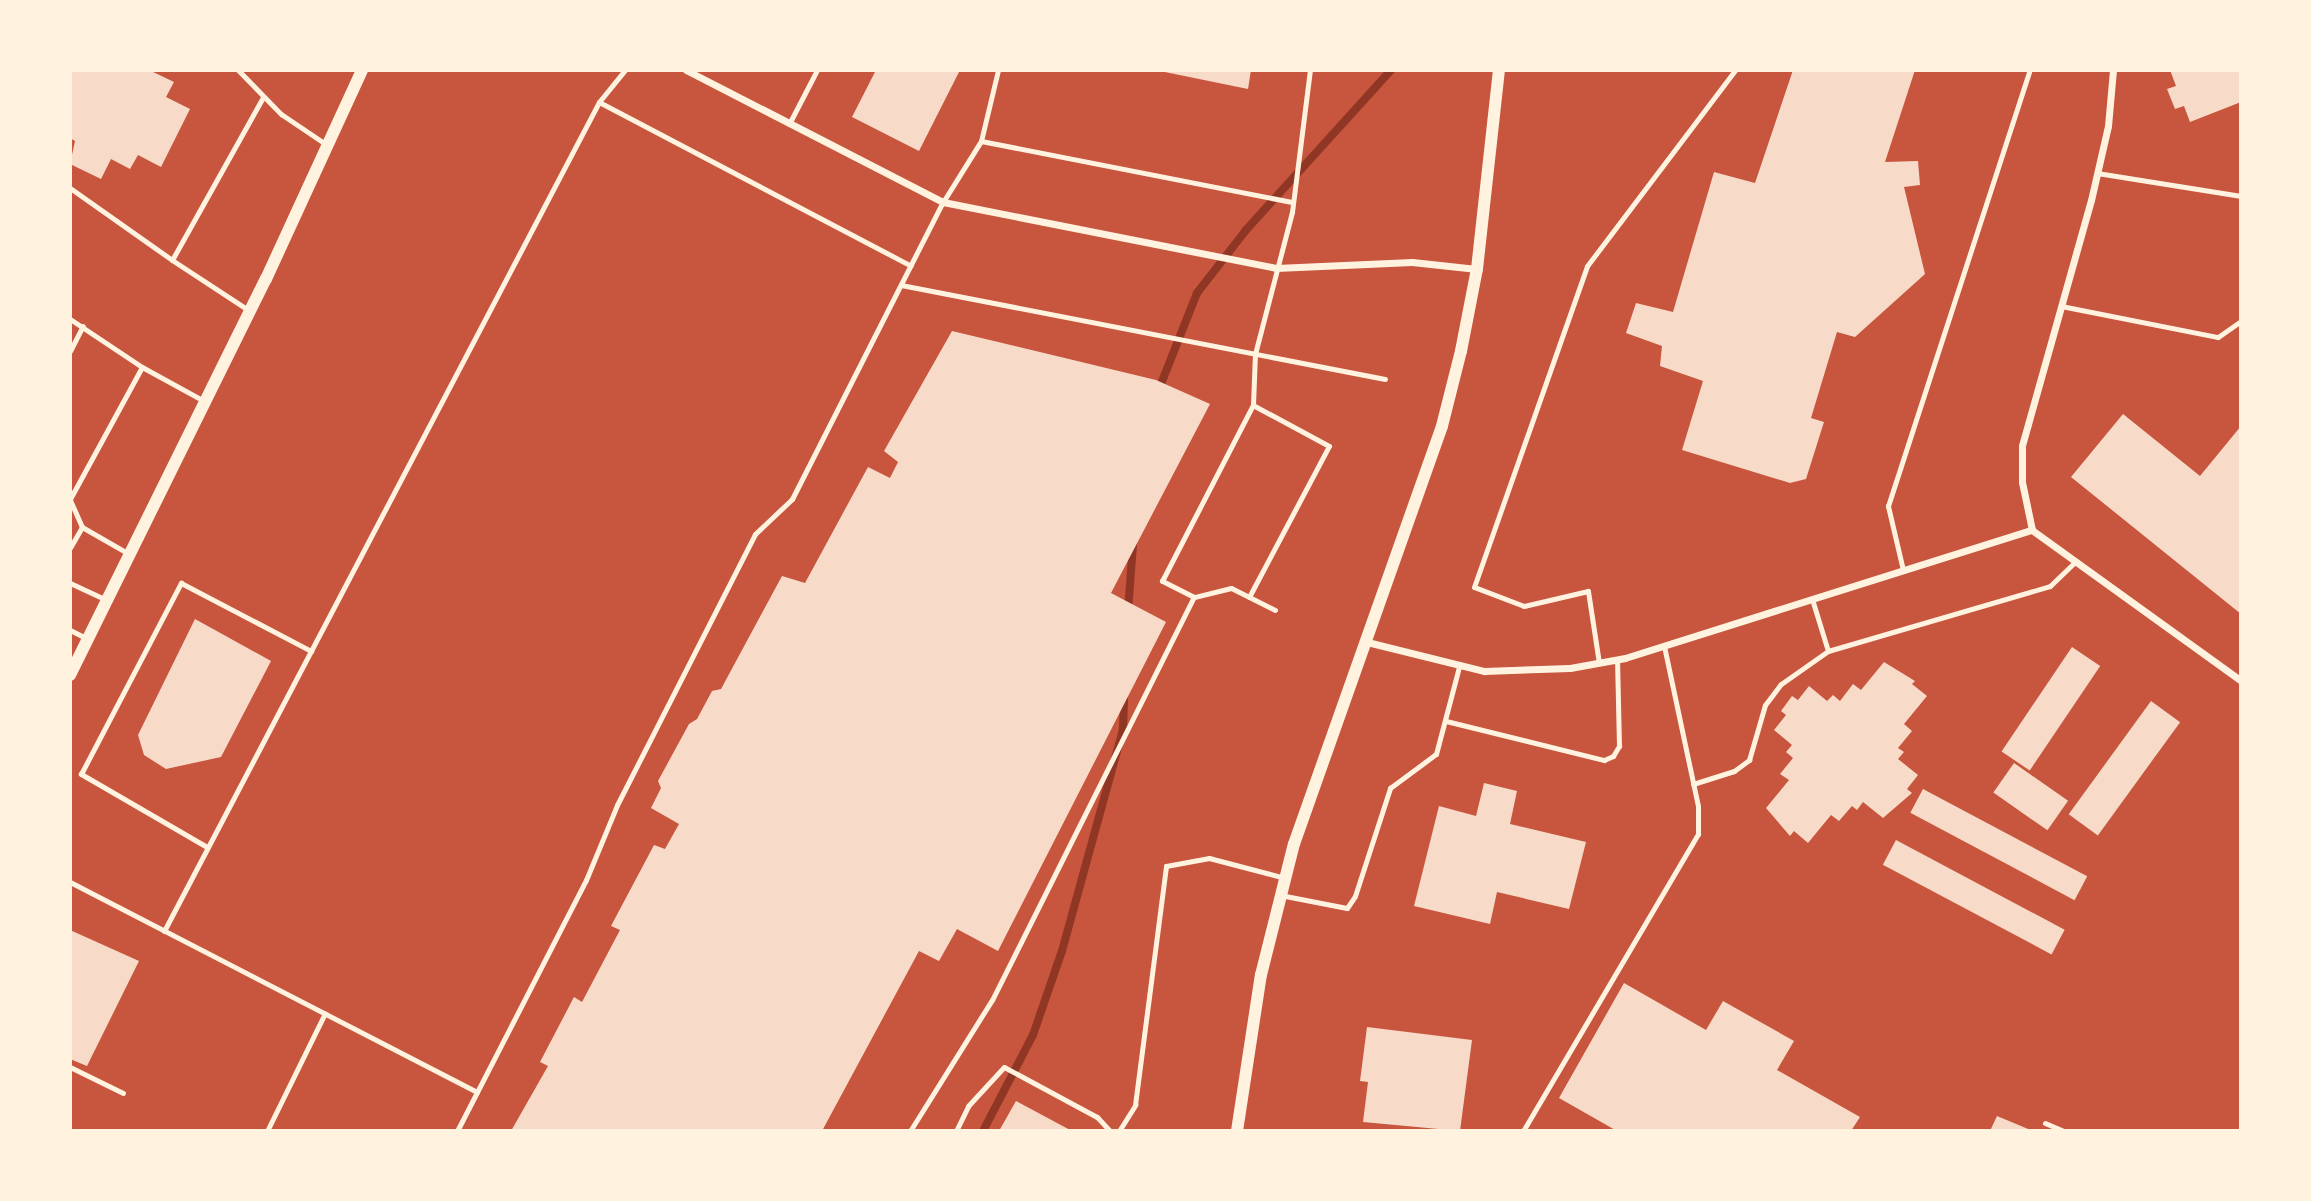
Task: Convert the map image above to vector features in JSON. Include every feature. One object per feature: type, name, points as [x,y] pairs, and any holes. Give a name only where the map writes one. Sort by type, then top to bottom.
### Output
[{"type":"street","points":[[70,675],[250,311],[362,70]]},
{"type":"street","points":[[687,70],[943,202],[1276,268],[1412,262],[1477,269]]},
{"type":"street","points":[[1237,1131],[1261,975],[1280,895],[1442,426],[1477,269],[1499,70]]},
{"type":"street","points":[[2113,70],[2097,173],[2022,446],[2022,482],[2032,530],[2241,681]]},
{"type":"street","points":[[1367,642],[1459,667],[1530,673],[1617,660],[2032,530]]},
{"type":"lane","points":[[238,70],[263,97],[327,145]]},
{"type":"lane","points":[[164,930],[599,102],[625,70]]},
{"type":"lane","points":[[789,124],[817,70]]},
{"type":"lane","points":[[457,1131],[755,534],[792,499],[943,202],[981,141],[998,70]]},
{"type":"lane","points":[[1275,610],[1231,588],[1194,597],[1162,581],[1253,405],[1255,354],[1293,202],[1310,70]]},
{"type":"lane","points":[[1599,663],[1588,591],[1524,606],[1474,587],[1587,267],[1735,70]]},
{"type":"lane","points":[[1903,570],[1888,506],[2030,70]]},
{"type":"lane","points":[[172,260],[263,97]]},
{"type":"lane","points":[[599,102],[911,266]]},
{"type":"lane","points":[[981,141],[1293,202]]},
{"type":"lane","points":[[2097,173],[2241,196]]},
{"type":"lane","points":[[70,188],[250,311]]},
{"type":"lane","points":[[901,285],[1385,379]]},
{"type":"lane","points":[[2061,306],[2218,337],[2241,321]]},
{"type":"lane","points":[[70,319],[142,367],[204,401]]},
{"type":"lane","points":[[70,351],[83,326]]},
{"type":"lane","points":[[129,554],[82,527],[70,499],[142,367]]},
{"type":"lane","points":[[1249,597],[1329,446],[1253,405]]},
{"type":"lane","points":[[70,548],[82,527]]},
{"type":"lane","points":[[1693,784],[1734,771],[1749,760],[1765,705],[1781,684],[1828,651],[2050,586],[2076,561]]},
{"type":"lane","points":[[70,583],[107,600]]},
{"type":"lane","points":[[207,847],[81,774],[181,583],[311,651]]},
{"type":"lane","points":[[911,1131],[992,1000],[1194,597]]},
{"type":"lane","points":[[1812,599],[1828,651]]},
{"type":"lane","points":[[70,630],[88,639]]},
{"type":"lane","points":[[1523,1131],[1698,834],[1693,784],[1664,646]]},
{"type":"lane","points":[[1446,720],[1604,760],[1613,756],[1619,746],[1617,660]]},
{"type":"lane","points":[[1280,895],[1347,908],[1355,896],[1390,788],[1436,754],[1459,667]]},
{"type":"lane","points":[[1119,1131],[1135,1105],[1166,866],[1209,858],[1285,878]]},
{"type":"lane","points":[[70,882],[477,1092]]},
{"type":"lane","points":[[267,1131],[325,1013]]},
{"type":"lane","points":[[70,1067],[123,1093]]},
{"type":"lane","points":[[956,1131],[968,1106],[1004,1067],[1024,1074],[1097,1117],[1110,1131]]},
{"type":"lane","points":[[2045,1123],[2064,1131]]},
{"type":"building","points":[[70,70],[149,70],[174,82],[166,97],[190,109],[161,167],[138,155],[130,169],[111,159],[101,179],[70,164],[75,141],[70,138]]},
{"type":"building","points":[[876,70],[960,70],[919,151],[852,117]]},
{"type":"building","points":[[1155,70],[1251,70],[1248,89]]},
{"type":"building","points":[[1793,70],[1915,70],[1885,162],[1918,161],[1920,185],[1904,187],[1925,274],[1855,337],[1837,332],[1811,418],[1824,422],[1806,479],[1790,483],[1682,450],[1703,381],[1660,366],[1662,346],[1626,333],[1636,303],[1673,312],[1714,172],[1755,183]]},
{"type":"building","points":[[2170,70],[2241,70],[2241,102],[2190,122],[2184,106],[2175,109],[2167,89],[2176,86]]},
{"type":"building","points":[[952,331],[1156,380],[1210,404],[1111,593],[1166,622],[998,951],[957,929],[939,961],[919,951],[822,1131],[511,1131],[548,1066],[540,1062],[574,997],[582,1002],[620,930],[611,926],[654,845],[665,849],[679,824],[651,808],[661,788],[658,781],[689,724],[697,719],[712,691],[721,689],[782,576],[805,583],[868,467],[890,478],[898,462],[884,451]]},
{"type":"building","points":[[2123,414],[2200,476],[2241,426],[2241,614],[2071,477]]},
{"type":"building","points":[[195,619],[271,661],[221,757],[166,769],[144,755],[138,735]]},
{"type":"building","points":[[2072,647],[2100,666],[2030,770],[2002,751]]},
{"type":"building","points":[[1884,662],[1915,681],[1912,684],[1927,696],[1904,724],[1912,731],[1898,748],[1904,752],[1898,759],[1918,775],[1907,789],[1912,793],[1883,818],[1863,802],[1857,810],[1852,806],[1839,821],[1831,815],[1808,843],[1794,831],[1790,836],[1766,808],[1789,780],[1780,774],[1793,758],[1786,752],[1792,745],[1774,730],[1786,715],[1781,711],[1792,696],[1798,700],[1809,686],[1827,701],[1833,695],[1840,701],[1853,684],[1861,690]]},
{"type":"building","points":[[2151,701],[2180,722],[2098,835],[2069,814]]},
{"type":"building","points":[[2014,763],[2068,801],[2047,830],[1993,792]]},
{"type":"building","points":[[1484,783],[1517,791],[1510,824],[1586,842],[1569,909],[1497,892],[1490,924],[1414,906],[1439,806],[1476,816]]},
{"type":"building","points":[[1923,789],[2087,876],[2075,900],[1910,813]]},
{"type":"building","points":[[1896,840],[2065,930],[2051,954],[1883,865]]},
{"type":"building","points":[[70,930],[139,961],[87,1066],[70,1059]]},
{"type":"building","points":[[1624,983],[1706,1030],[1723,1001],[1794,1041],[1777,1070],[1860,1117],[1851,1131],[1617,1131],[1559,1098]]},
{"type":"building","points":[[1367,1027],[1472,1040],[1460,1131],[1363,1122],[1368,1082],[1360,1081]]},
{"type":"building","points":[[1016,1101],[1072,1131],[999,1131]]},
{"type":"building","points":[[1997,1116],[2033,1131],[1990,1131]]},
{"type":"waterway","points":[[1159,389],[1197,293],[1246,230],[1391,70]]},
{"type":"waterway","points":[[1128,611],[1133,544]]},
{"type":"waterway","points":[[983,1131],[1033,1035],[1062,951],[1123,729],[1124,694]]}]
